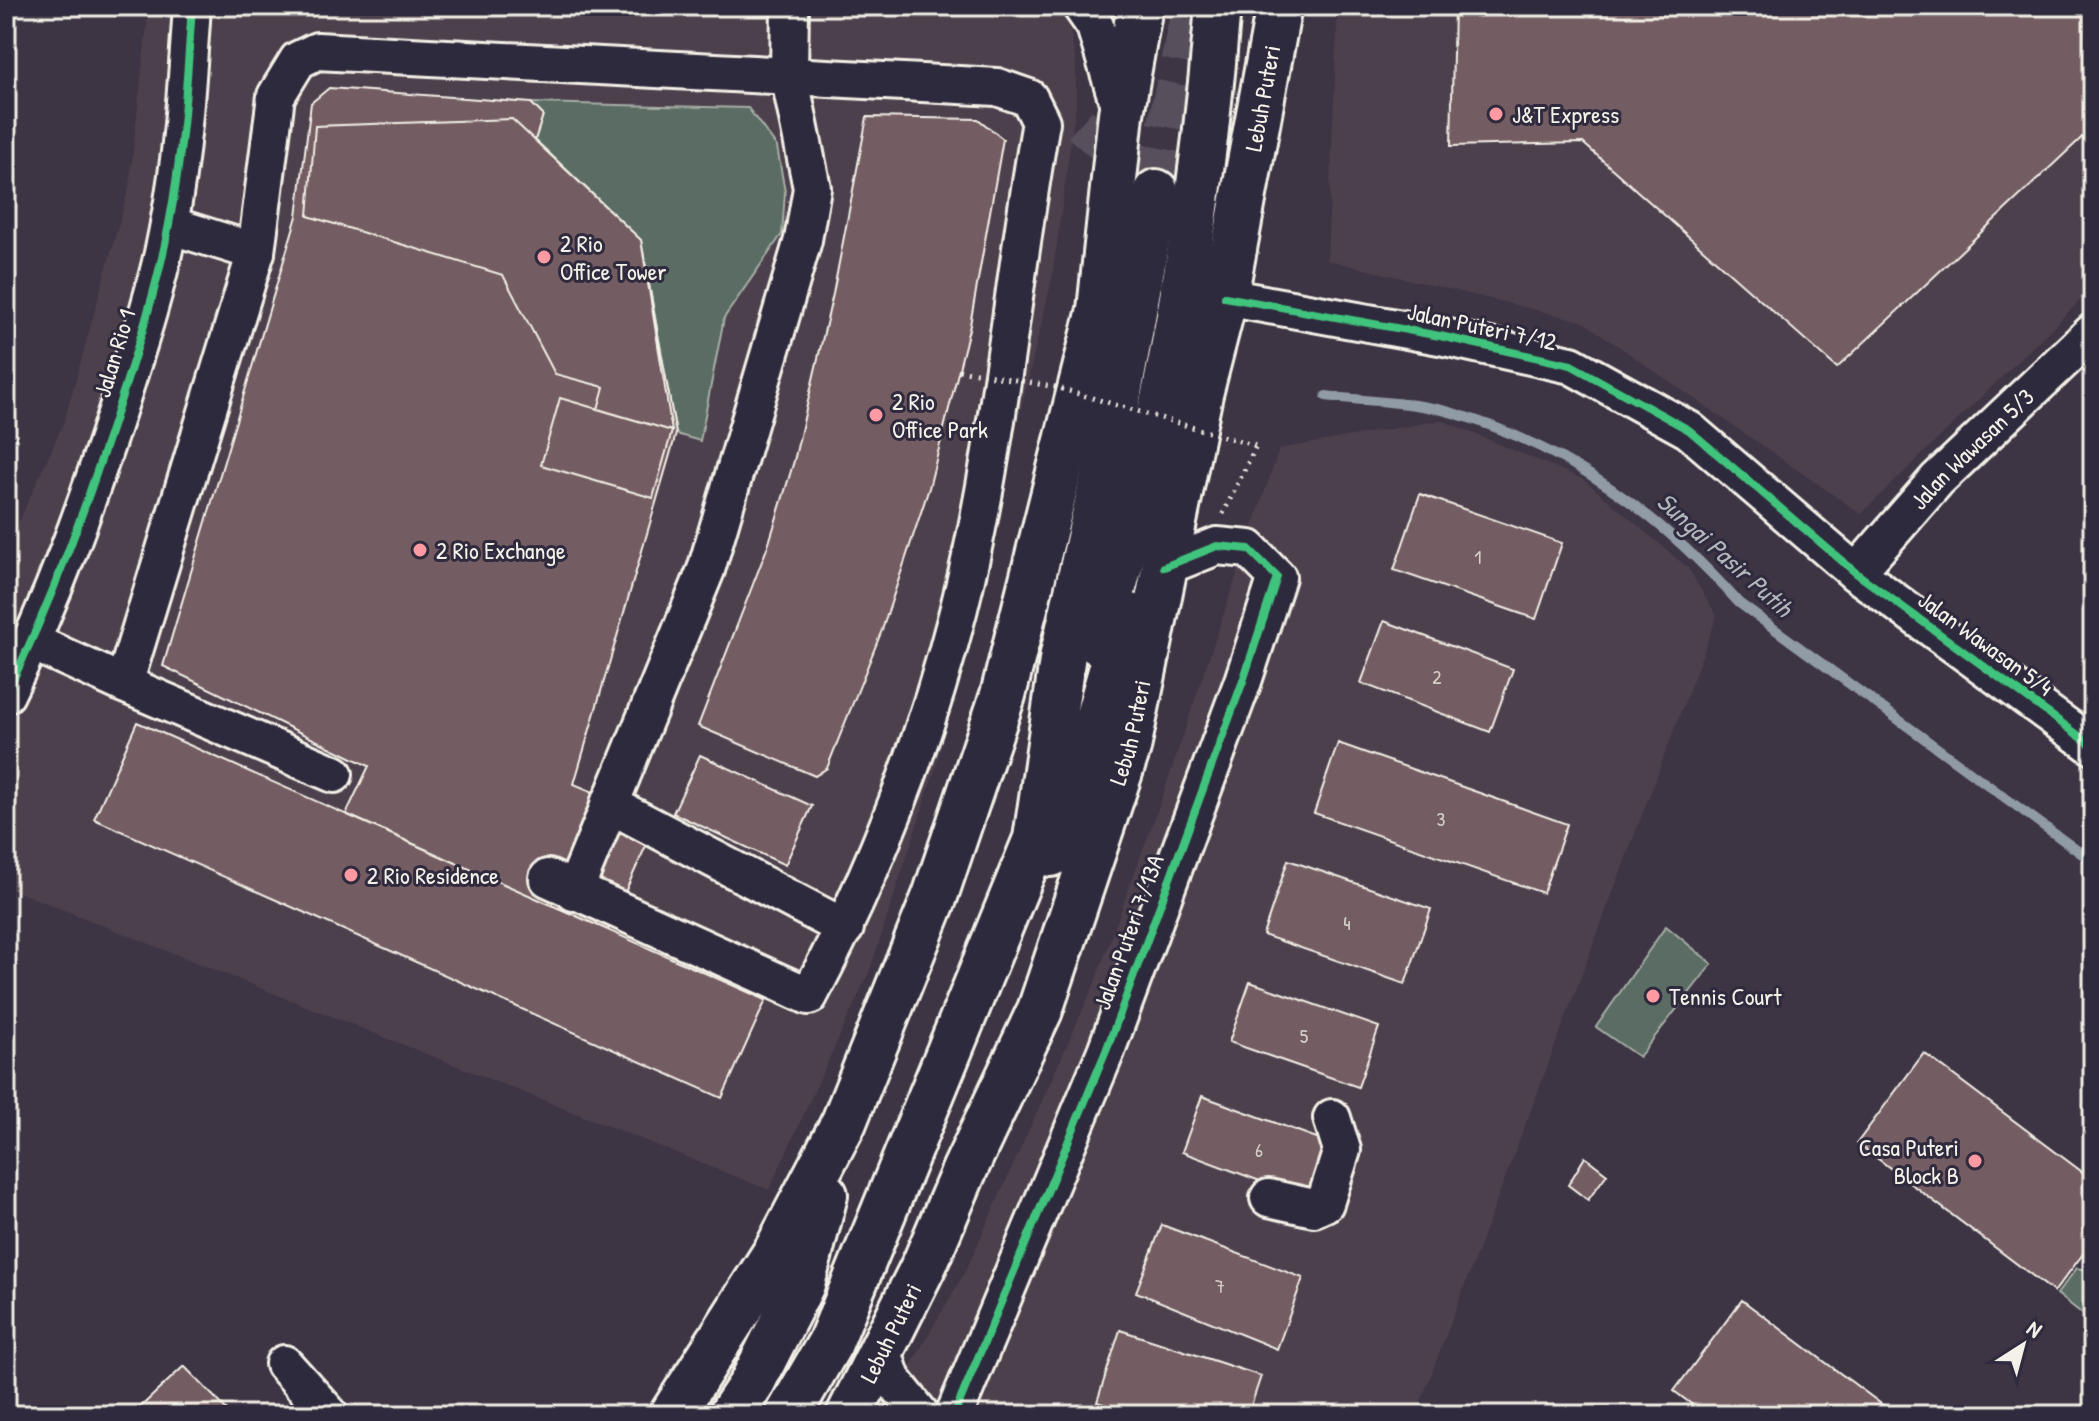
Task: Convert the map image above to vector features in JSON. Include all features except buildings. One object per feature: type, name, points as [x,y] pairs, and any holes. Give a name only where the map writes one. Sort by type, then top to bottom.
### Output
[{"type":"main road","points":[[672,1415],[777,1250],[844,1122],[935,896],[1003,695],[1100,310],[1121,114],[1140,6]]},
{"type":"main road","points":[[1036,839],[1099,642],[1165,388],[1183,287],[1213,69],[1218,6]]},
{"type":"main road","name":"Lebuh Puteri","points":[[849,1415],[883,1352],[1040,1010],[1128,748],[1200,394],[1225,297],[1279,6]]},
{"type":"main road","name":"Lebuh Puteri","points":[[788,1415],[830,1343],[1036,839],[1063,654],[1107,458],[1156,192]]},
{"type":"main road","points":[[898,1249],[1076,793],[1107,689],[1171,438],[1186,360],[1183,287]]},
{"type":"main road","points":[[731,1415],[751,1385],[802,1284],[844,1122]]},
{"type":"main road","points":[[830,1343],[898,1249],[964,1171]]},
{"type":"street","name":"Jalan Rio 1","points":[[6,694],[32,642],[96,477],[141,338],[169,225],[185,117],[192,6]]},
{"type":"street","points":[[124,684],[256,252],[276,96],[298,60],[317,51],[789,74],[997,87],[1029,98],[1041,122],[985,479],[958,612],[901,793],[845,928],[809,996],[561,885],[609,804],[706,570],[803,240],[812,188],[789,74],[790,6]]},
{"type":"street","points":[[1081,6],[1095,26],[1121,114]]},
{"type":"street","points":[[169,225],[256,252]]},
{"type":"street","name":"Jalan Puteri 7/12","points":[[1225,297],[1440,336],[1571,365],[1689,430],[1856,573]]},
{"type":"street","name":"Jalan Wawasan 5/3","points":[[1856,573],[1937,480],[2093,332]]},
{"type":"street","name":"Jalan Puteri 7/13A","points":[[954,1415],[1106,1051],[1243,681],[1277,577],[1249,549],[1217,546],[1164,567]]},
{"type":"street","name":"Jalan Wawasan 5/4","points":[[1856,573],[2093,746]]},
{"type":"street","points":[[32,642],[334,774]]},
{"type":"street","points":[[609,804],[845,928]]},
{"type":"street","points":[[1269,1198],[1314,1208],[1325,1203],[1342,1150],[1332,1118]]},
{"type":"street","points":[[883,1352],[892,1379],[921,1415]]},
{"type":"street","points":[[284,1364],[330,1415]]},
{"type":"path","points":[[959,370],[1055,387],[1256,446],[1223,514]]},
{"type":"shaded area","points":[[149,6],[1066,6],[1076,64],[1076,105],[1052,279],[936,767],[870,970],[769,1190],[6,887],[6,550],[64,422],[129,187]]},
{"type":"shaded area","points":[[1338,6],[2093,6],[2093,288],[1861,514],[1582,321],[1327,260]]},
{"type":"shaded area","points":[[1441,420],[1583,479],[1688,568],[1717,616],[1416,1415],[882,1415],[967,1268],[1093,987],[1164,792],[1279,449]]},
{"type":"green space","points":[[531,103],[748,108],[777,147],[785,192],[782,234],[724,318],[700,441],[676,434],[641,240],[535,140],[543,115]]},
{"type":"green space","name":"Tennis Court","points":[[1666,926],[1712,964],[1639,1057],[1596,1027]]},
{"type":"green space","points":[[2077,1268],[2092,1272],[2093,1322],[2057,1294]]},
{"type":"waterway","name":"Sungai Pasir Putih","points":[[1326,396],[1406,404],[1453,413],[1535,445],[1610,487],[1677,541],[1739,603],[2093,862]]},
{"type":"tunnel","points":[[1156,192],[1194,6]]},
{"type":"tunnel","points":[[1080,124],[1156,192]]},
{"type":"cycle path","points":[[6,694],[39,624],[81,516],[153,293],[178,170],[192,6]]},
{"type":"cycle path","points":[[1225,297],[1440,336],[1571,365],[1689,430],[1856,573],[2093,746]]},
{"type":"cycle path","points":[[954,1415],[1106,1051],[1243,681],[1277,577],[1249,549],[1217,546],[1164,567]]},
{"type":"place","name":"J&T Express","points":[[1496,114]]},
{"type":"place","name":"2 Rio Office Tower","points":[[544,257]]},
{"type":"place","name":"2 Rio Office Park","points":[[876,415]]},
{"type":"place","name":"2 Rio Exchange","points":[[420,550]]},
{"type":"place","name":"2 Rio Residence","points":[[351,875]]},
{"type":"place","name":"Tennis Court","points":[[1653,996]]},
{"type":"place","name":"Casa Puteri Block B","points":[[1975,1161]]}]
